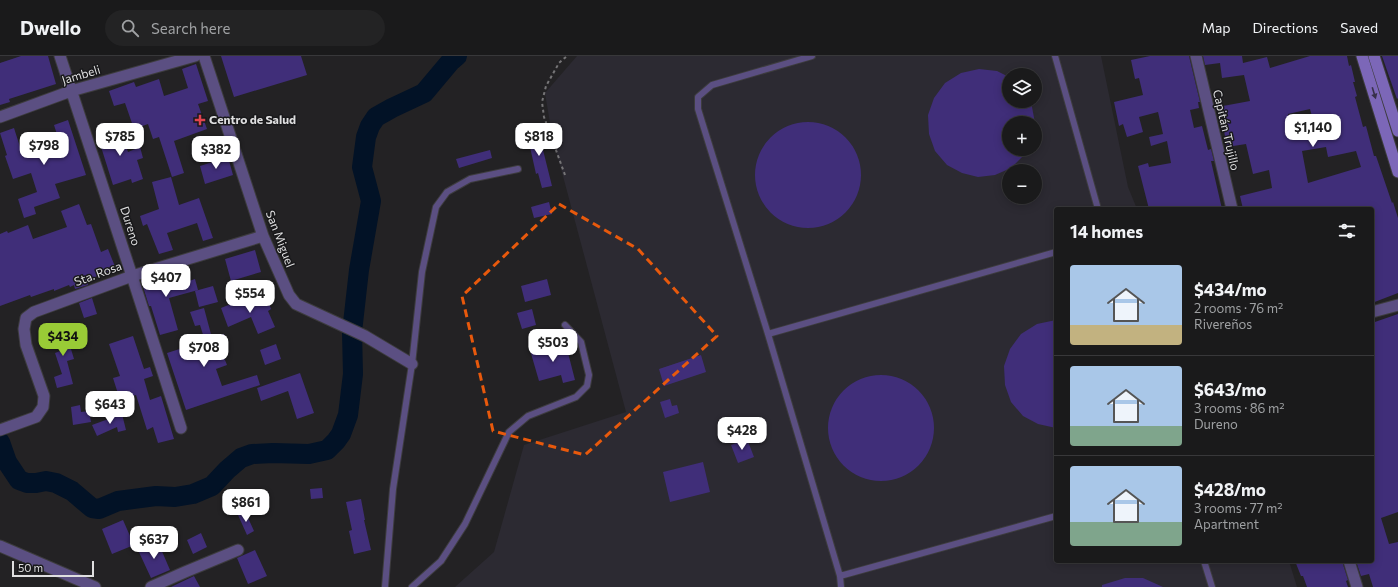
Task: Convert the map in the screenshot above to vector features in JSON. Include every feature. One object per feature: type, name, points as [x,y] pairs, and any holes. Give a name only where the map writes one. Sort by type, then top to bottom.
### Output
[{"type":"main road","points":[[1362,56],[1398,172]]},
{"type":"main road","points":[[1374,56],[1398,131]]},
{"type":"street","name":"Dureno","points":[[60,56],[181,428]]},
{"type":"street","name":"Jambeli","points":[[0,117],[72,90],[195,56]]},
{"type":"street","name":"San Miguel","points":[[204,56],[263,236],[288,295],[296,304],[365,336],[412,364]]},
{"type":"street","name":"Capitán Trujillo","points":[[1196,56],[1232,207]]},
{"type":"street","name":"Sta. Rosa","points":[[1,430],[36,417],[43,407],[44,396],[26,345],[24,329],[26,318],[34,312],[132,276],[263,236]]},
{"type":"street","points":[[1374,311],[1398,305]]},
{"type":"street","points":[[0,546],[95,587]]},
{"type":"street","points":[[151,587],[238,550]]},
{"type":"street","points":[[1350,563],[1357,587]]},
{"type":"lane","points":[[812,56],[712,85],[698,97],[698,109],[768,334],[840,576],[841,587]]},
{"type":"lane","points":[[1055,56],[1097,207]]},
{"type":"lane","points":[[385,587],[393,488],[412,364],[422,272],[436,207],[447,192],[470,179],[518,169]]},
{"type":"lane","points":[[768,334],[1054,253]]},
{"type":"lane","points":[[412,587],[441,561],[465,524],[509,432],[528,416],[576,397],[587,386],[589,375],[581,342],[565,325]]},
{"type":"lane","points":[[840,576],[1054,517]]},
{"type":"lane","points":[[1205,563],[1212,587]]},
{"type":"path","points":[[565,175],[544,117],[542,102],[546,86],[559,63],[567,56]]},
{"type":"highlighted area","points":[[559,204],[638,249],[717,336],[585,455],[493,431],[462,296]]},
{"type":"shaded area","points":[[577,56],[1101,56],[1128,187],[1136,207],[1054,207],[1054,563],[1290,563],[1297,587],[455,587],[494,552],[524,445],[626,412],[552,135],[545,93]]},
{"type":"building","points":[[21,56],[48,56],[56,84],[9,99],[10,102],[0,105],[0,63]]},
{"type":"building","points":[[221,56],[301,56],[307,75],[234,97]]},
{"type":"building","points":[[1150,56],[1189,56],[1200,102],[1198,102],[1199,108],[1190,110],[1194,128],[1202,126],[1208,150],[1211,149],[1214,161],[1211,161],[1222,207],[1148,207],[1138,166],[1148,163],[1149,167],[1171,163],[1167,141],[1151,146],[1149,137],[1163,134],[1158,112],[1139,117],[1143,132],[1127,137],[1123,124],[1119,126],[1114,102],[1143,95],[1139,78],[1135,79],[1131,60]]},
{"type":"building","points":[[1203,56],[1242,56],[1243,63],[1267,57],[1270,68],[1310,56],[1347,56],[1355,82],[1353,82],[1357,96],[1355,97],[1363,127],[1366,126],[1374,156],[1376,156],[1398,218],[1398,293],[1374,302],[1374,207],[1243,207],[1240,196],[1272,188],[1269,170],[1253,174],[1246,144],[1227,147],[1222,120],[1225,119],[1223,106],[1250,101],[1244,75],[1222,78],[1220,63],[1205,65]],"holes":[[[1310,109],[1316,131],[1292,135],[1288,114]],[[1326,147],[1328,157],[1356,151],[1361,167],[1308,183],[1302,151]]]},
{"type":"building","points":[[1382,56],[1398,56],[1397,99]]},
{"type":"building","points":[[196,64],[208,101],[198,104],[207,129],[174,141],[184,173],[172,177],[159,137],[153,139],[148,124],[134,129],[125,103],[114,106],[109,91],[134,82],[136,87],[159,79],[164,96],[188,88],[182,69]]},
{"type":"building","points":[[979,69],[997,71],[1002,74],[1002,108],[1032,108],[1034,116],[1002,116],[1002,156],[1023,156],[1015,164],[1002,164],[1002,172],[995,175],[978,177],[962,173],[947,165],[935,151],[929,134],[928,115],[934,98],[945,83],[961,73]]},
{"type":"building","points":[[68,120],[86,175],[55,184],[60,198],[34,207],[36,214],[24,218],[18,199],[37,192],[31,173],[13,179],[5,156],[7,155],[0,133],[14,128],[21,150],[33,146],[37,158],[62,150],[54,125]]},
{"type":"building","points":[[808,122],[828,126],[846,137],[857,155],[861,175],[857,195],[846,213],[828,224],[808,228],[788,224],[770,213],[759,195],[755,175],[759,155],[770,137],[788,126]]},
{"type":"building","points":[[119,126],[128,152],[140,147],[143,158],[137,160],[143,179],[132,183],[131,179],[113,185],[97,134]]},
{"type":"building","points":[[537,126],[552,186],[542,188],[538,173],[536,174],[526,129]]},
{"type":"building","points":[[490,150],[492,158],[459,168],[456,159]]},
{"type":"building","points":[[228,157],[233,175],[205,184],[200,166]]},
{"type":"building","points":[[171,177],[179,205],[199,198],[213,238],[203,241],[197,223],[167,233],[173,250],[159,254],[147,224],[143,226],[140,216],[159,209],[152,182]]},
{"type":"building","points":[[549,202],[552,214],[534,218],[531,207]]},
{"type":"building","points":[[79,204],[87,225],[91,224],[101,252],[108,249],[116,269],[87,280],[88,285],[75,289],[74,285],[70,287],[69,285],[54,291],[54,289],[31,297],[30,295],[0,306],[0,234],[7,231],[8,233],[28,225],[33,239],[67,227],[61,211]]},
{"type":"building","points":[[255,250],[261,272],[231,281],[225,259]]},
{"type":"building","points":[[183,272],[186,282],[195,279],[198,290],[169,298],[178,330],[160,335],[141,280],[163,274],[164,277]]},
{"type":"building","points":[[547,279],[551,295],[525,302],[521,286]]},
{"type":"building","points":[[213,286],[218,302],[199,307],[195,291]]},
{"type":"building","points":[[266,296],[271,309],[268,311],[275,327],[258,334],[251,317],[228,327],[221,308],[243,299],[245,304]]},
{"type":"building","points":[[92,298],[97,314],[84,318],[79,303]]},
{"type":"building","points":[[204,308],[212,338],[224,334],[228,347],[221,350],[227,365],[216,369],[222,386],[257,375],[260,385],[186,410],[167,353],[205,341],[200,325],[195,326],[190,312]]},
{"type":"building","points":[[532,309],[536,325],[522,329],[517,313]]},
{"type":"building","points":[[1398,314],[1398,512],[1381,518],[1389,544],[1398,542],[1398,587],[1373,587],[1369,574],[1361,576],[1357,563],[1374,563],[1374,322]]},
{"type":"building","points":[[1054,320],[1054,428],[1038,424],[1023,416],[1011,402],[1005,385],[1004,366],[1010,349],[1021,334],[1037,324]]},
{"type":"building","points":[[66,325],[70,339],[68,339],[74,359],[67,361],[73,384],[57,388],[54,377],[62,374],[55,353],[60,351],[53,329]]},
{"type":"building","points":[[133,336],[144,369],[150,367],[153,376],[144,379],[150,400],[161,396],[174,439],[158,443],[153,427],[147,430],[136,395],[120,400],[113,378],[120,376],[109,344]]},
{"type":"building","points":[[276,344],[281,359],[265,365],[260,350]]},
{"type":"building","points":[[547,345],[548,350],[566,345],[575,380],[563,383],[561,375],[539,381],[530,350]]},
{"type":"building","points":[[701,355],[706,372],[664,386],[659,369]]},
{"type":"building","points":[[300,373],[314,413],[297,419],[288,391],[261,401],[257,388]]},
{"type":"building","points":[[881,375],[901,379],[919,390],[930,408],[934,428],[930,448],[919,466],[901,477],[881,481],[861,477],[843,466],[832,448],[828,428],[832,408],[843,390],[861,379]]},
{"type":"building","points":[[670,399],[672,406],[677,405],[679,413],[665,418],[660,402]]},
{"type":"building","points":[[80,405],[81,412],[89,411],[91,422],[73,425],[71,407]]},
{"type":"building","points":[[122,414],[126,430],[118,432],[117,427],[97,436],[92,425]]},
{"type":"building","points":[[747,439],[754,457],[738,463],[731,445]]},
{"type":"building","points":[[703,462],[710,492],[670,502],[663,472]]},
{"type":"building","points":[[322,488],[323,498],[311,499],[310,489]]},
{"type":"building","points":[[361,499],[371,550],[354,554],[349,531],[352,530],[346,502]]},
{"type":"building","points":[[245,511],[254,531],[247,535],[238,515]]},
{"type":"building","points":[[123,520],[134,545],[112,554],[102,529]]},
{"type":"building","points":[[201,533],[207,547],[193,554],[187,540]]},
{"type":"building","points":[[158,542],[170,570],[151,578],[138,550]]},
{"type":"building","points":[[255,550],[267,576],[248,584],[237,558]]},
{"type":"building","points":[[1296,563],[1343,563],[1348,580],[1346,581],[1348,587],[1307,587],[1303,576],[1301,576]]},
{"type":"building","points":[[194,576],[200,587],[171,587]]},
{"type":"building","points":[[1125,578],[1143,578],[1163,587],[1102,587],[1102,585]]},
{"type":"waterway","points":[[0,442],[7,462],[19,480],[27,483],[46,481],[56,483],[72,491],[92,508],[99,509],[118,501],[156,496],[175,497],[193,494],[212,486],[241,458],[252,454],[309,454],[327,450],[341,434],[348,415],[353,374],[352,332],[359,270],[371,201],[362,167],[366,137],[370,126],[376,117],[424,93],[450,62],[457,56]]},
{"type":"place","name":"Centro de Salud","points":[[200,120]]}]
